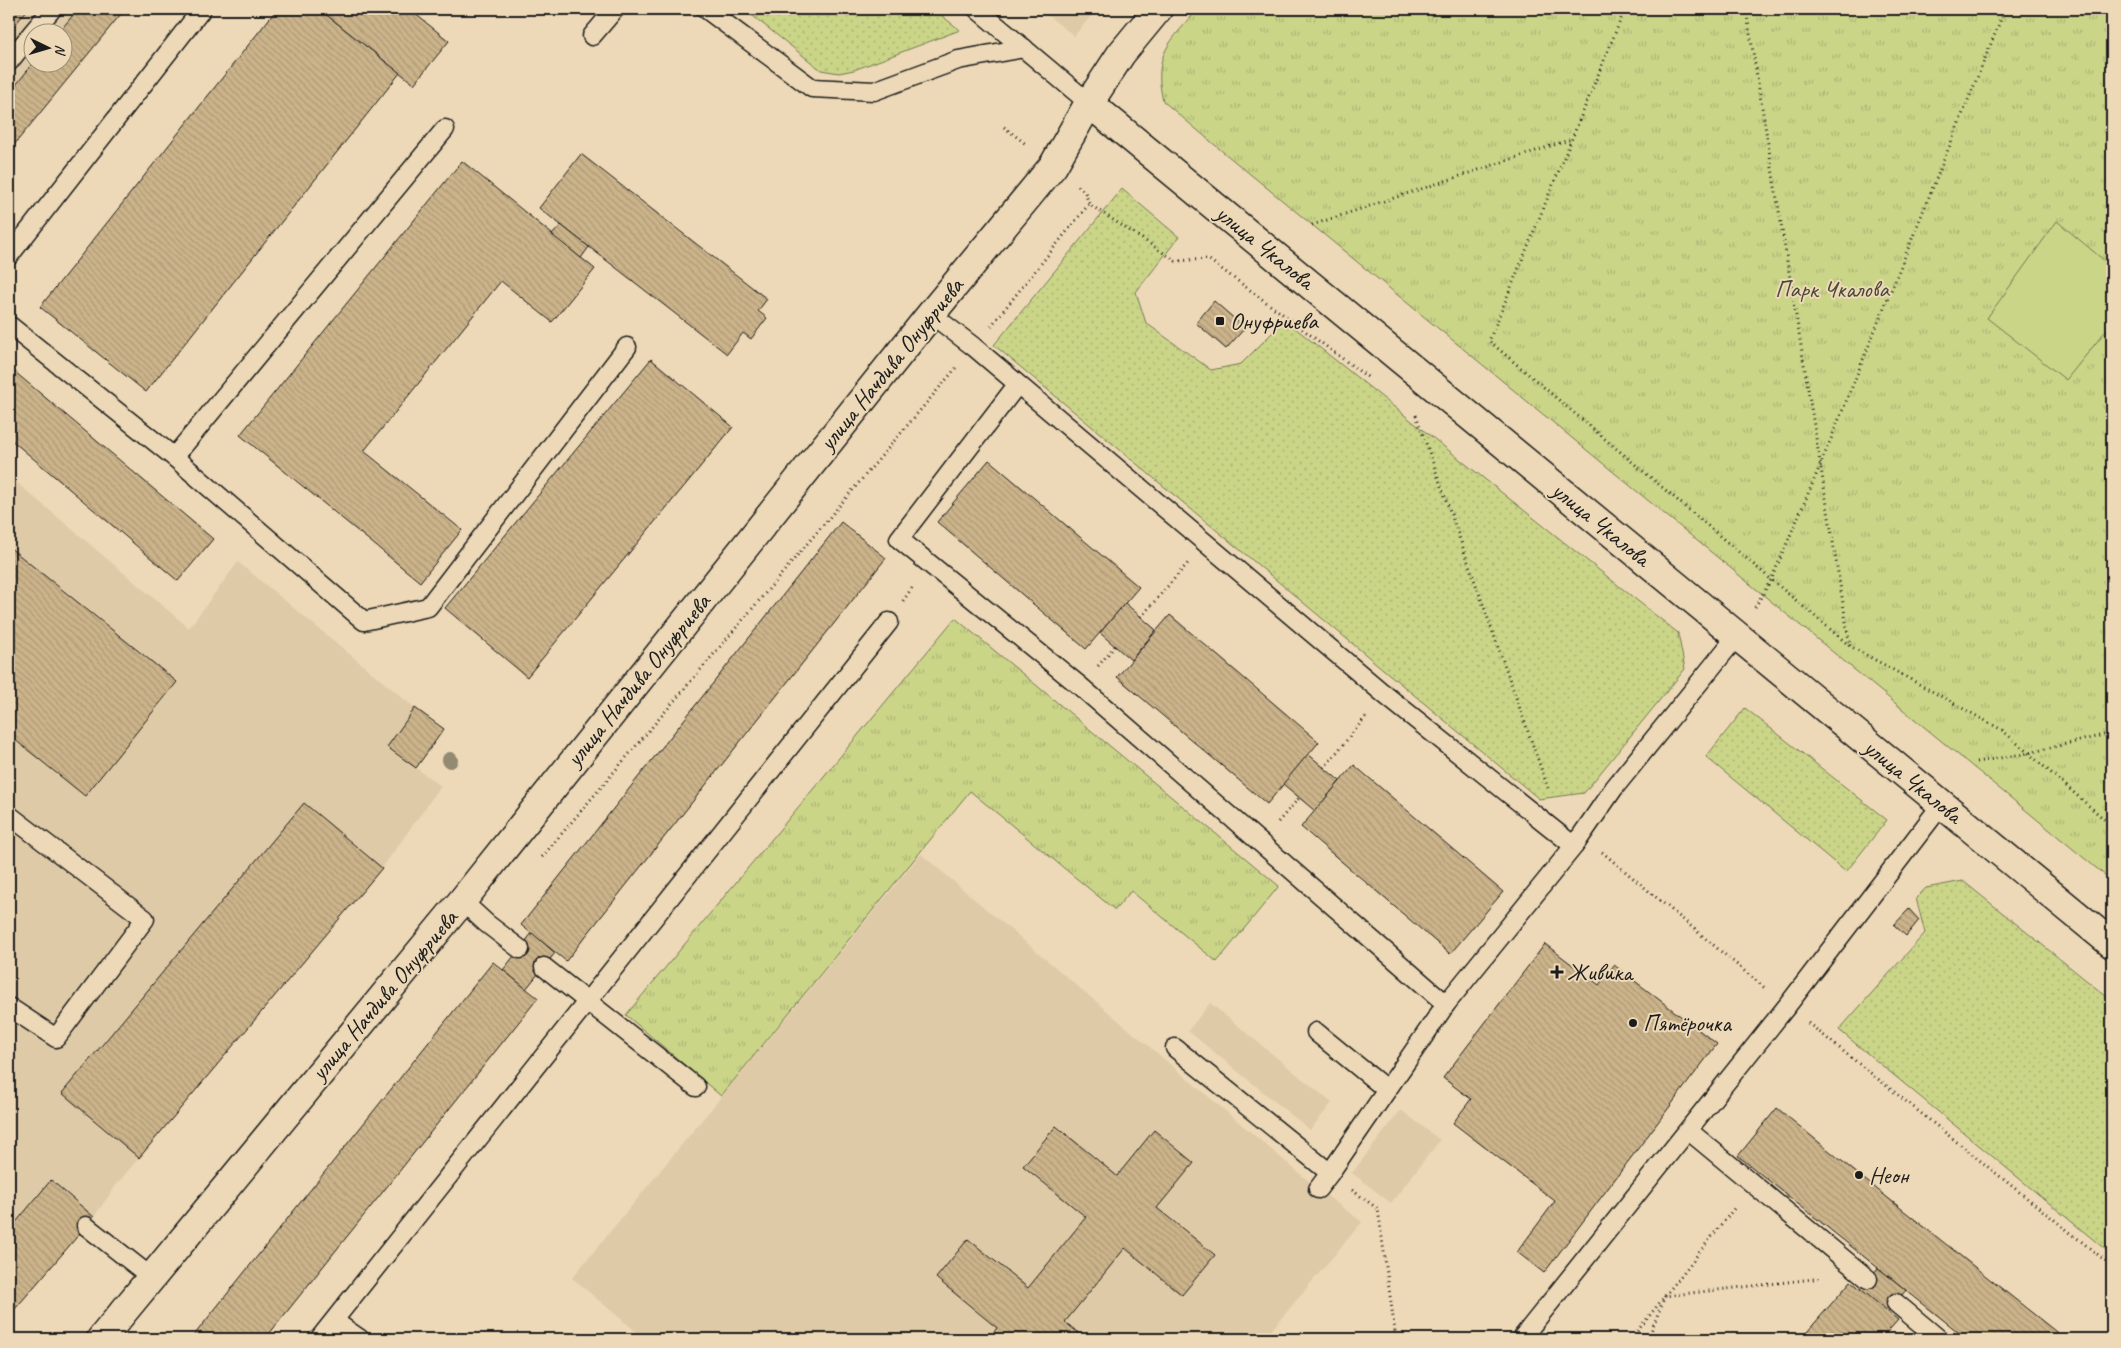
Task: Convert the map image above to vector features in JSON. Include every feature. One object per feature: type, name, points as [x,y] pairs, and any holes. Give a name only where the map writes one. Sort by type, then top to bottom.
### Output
[{"type":"street","name":"улица Начдива Онуфриева","points":[[101,1339],[462,901],[931,314],[1053,166],[1089,103],[1121,54],[1158,9]]},
{"type":"street","name":"улица Чкалова","points":[[1089,103],[2112,944]]},
{"type":"lane","points":[[42,22],[52,9]]},
{"type":"lane","points":[[9,256],[202,9]]},
{"type":"lane","points":[[592,36],[615,9]]},
{"type":"lane","points":[[706,9],[812,88],[874,91],[958,60],[1024,48]]},
{"type":"lane","points":[[977,9],[1089,103]]},
{"type":"lane","points":[[9,62],[22,46]]},
{"type":"lane","points":[[174,457],[445,129]]},
{"type":"lane","points":[[931,314],[974,347],[1384,694],[1574,846]]},
{"type":"lane","points":[[9,325],[174,457],[364,620],[428,607],[627,347]]},
{"type":"lane","points":[[1017,385],[899,539],[930,562],[1080,686],[1446,1004]]},
{"type":"lane","points":[[319,1339],[889,622]]},
{"type":"lane","points":[[1318,1188],[1446,1004],[1574,846],[1614,788],[1738,636]]},
{"type":"lane","points":[[1521,1339],[1689,1131],[1942,804]]},
{"type":"lane","points":[[9,815],[145,919],[56,1038],[9,1007]]},
{"type":"lane","points":[[462,901],[486,923],[520,948]]},
{"type":"lane","points":[[544,967],[696,1086]]},
{"type":"lane","points":[[1316,1032],[1387,1090]]},
{"type":"lane","points":[[1175,1048],[1330,1173]]},
{"type":"lane","points":[[1689,1131],[1864,1277]]},
{"type":"lane","points":[[86,1226],[151,1277]]},
{"type":"lane","points":[[1896,1303],[1935,1338]]},
{"type":"lane","points":[[334,1321],[360,1339]]},
{"type":"path","points":[[1625,9],[1489,341],[1850,646],[2002,730],[2112,826]]},
{"type":"path","points":[[1746,9],[1850,646]]},
{"type":"path","points":[[1738,636],[1771,580],[1820,466],[2005,9]]},
{"type":"path","points":[[1312,225],[1572,139]]},
{"type":"path","points":[[1085,192],[1090,204],[1176,261],[1208,259],[1376,384]]},
{"type":"path","points":[[538,862],[974,347],[1090,204]]},
{"type":"path","points":[[1416,414],[1551,797]]},
{"type":"path","points":[[1140,617],[1205,544]]},
{"type":"path","points":[[889,622],[930,562]]},
{"type":"path","points":[[1324,768],[1384,694]]},
{"type":"path","points":[[1976,762],[2029,753],[2112,734]]},
{"type":"path","points":[[1601,851],[1773,994]]},
{"type":"path","points":[[1787,1006],[2112,1266]]},
{"type":"path","points":[[1330,1173],[1378,1209],[1396,1339]]},
{"type":"path","points":[[1631,1339],[1753,1184]]},
{"type":"path","points":[[1665,1296],[1864,1277]]},
{"type":"path","points":[[1648,1339],[1665,1296]]},
{"type":"shaded area","points":[[9,9],[125,9],[9,151]]},
{"type":"shaded area","points":[[1040,9],[1097,9],[1074,36]]},
{"type":"shaded area","points":[[9,476],[189,628],[238,562],[415,708],[444,729],[416,768],[441,786],[382,868],[117,1184],[94,1217],[9,1316]]},
{"type":"shaded area","points":[[921,854],[1318,1189],[1362,1222],[1264,1339],[645,1339],[572,1278]]},
{"type":"shaded area","points":[[1210,1003],[1332,1103],[1310,1130],[1188,1031]]},
{"type":"shaded area","points":[[1401,1110],[1440,1140],[1391,1203],[1352,1173]]},
{"type":"green space","points":[[744,9],[933,9],[960,30],[854,70],[839,73],[821,70]]},
{"type":"green space","name":"Парк Чкалова","points":[[1198,9],[2112,9],[2112,881],[1163,101],[1160,85],[1162,60],[1172,40]]},
{"type":"green space","points":[[1122,189],[1179,237],[1136,292],[1146,323],[1211,370],[1241,364],[1285,320],[1678,633],[1685,669],[1584,793],[1539,799],[994,345]]},
{"type":"green space","points":[[2057,221],[2112,267],[2112,323],[2066,380],[1987,318]]},
{"type":"green space","points":[[955,618],[1279,886],[1217,962],[1131,891],[1115,910],[970,791],[721,1096],[626,1015]]},
{"type":"green space","points":[[1745,708],[1887,820],[1846,872],[1706,757]]},
{"type":"green space","points":[[1963,881],[2112,1001],[2112,1255],[1839,1030],[1925,933],[1916,898],[1926,888]]},
{"type":"building","points":[[9,9],[28,9],[9,32]]},
{"type":"building","points":[[78,9],[125,9],[9,151],[9,94],[26,72],[72,72],[72,22],[67,22]]},
{"type":"building","points":[[277,9],[319,9],[400,73],[146,392],[40,307]]},
{"type":"building","points":[[319,9],[409,9],[449,41],[414,84]]},
{"type":"building","points":[[581,154],[767,299],[758,311],[767,318],[751,339],[743,333],[727,354],[539,208]]},
{"type":"building","points":[[462,161],[595,269],[552,322],[501,281],[364,451],[462,530],[420,582],[240,435]]},
{"type":"building","points":[[561,225],[589,247],[581,258],[552,235]]},
{"type":"building","points":[[1214,301],[1245,328],[1226,349],[1196,323]]},
{"type":"building","points":[[651,359],[733,427],[527,677],[445,608]]},
{"type":"building","points":[[9,367],[213,539],[178,581],[9,438]]},
{"type":"building","points":[[989,460],[1139,587],[1086,649],[937,522]]},
{"type":"building","points":[[841,522],[886,558],[566,961],[521,925]]},
{"type":"building","points":[[9,547],[177,682],[85,796],[9,735]]},
{"type":"building","points":[[1125,603],[1156,630],[1131,660],[1100,633]]},
{"type":"building","points":[[1170,615],[1319,742],[1267,804],[1117,677]]},
{"type":"building","points":[[415,708],[444,729],[416,768],[387,747]]},
{"type":"building","points":[[1308,754],[1340,781],[1315,811],[1283,784]]},
{"type":"building","points":[[1354,765],[1503,892],[1450,954],[1301,827]]},
{"type":"building","points":[[304,803],[382,868],[139,1158],[62,1093]]},
{"type":"building","points":[[1909,909],[1919,920],[1906,936],[1894,925]]},
{"type":"building","points":[[532,933],[555,953],[526,989],[503,970]]},
{"type":"building","points":[[1545,944],[1599,985],[1614,965],[1717,1044],[1544,1273],[1517,1252],[1555,1201],[1453,1123],[1471,1099],[1443,1078]]},
{"type":"building","points":[[493,962],[538,998],[265,1339],[191,1339]]},
{"type":"building","points":[[1777,1108],[2065,1339],[1967,1339],[1738,1156]]},
{"type":"building","points":[[1056,1126],[1117,1176],[1154,1130],[1194,1163],[1157,1208],[1215,1255],[1182,1295],[1125,1248],[1065,1322],[1086,1339],[988,1339],[997,1328],[936,1278],[968,1239],[1028,1288],[1086,1217],[1023,1166]]},
{"type":"building","points":[[51,1180],[94,1217],[9,1316],[9,1224],[12,1227]]},
{"type":"building","points":[[1878,1268],[1906,1290],[1888,1312],[1860,1289]]},
{"type":"building","points":[[1851,1281],[1898,1320],[1881,1339],[1801,1339]]},
{"type":"place","name":"Онуфриева","points":[[1220,321]]},
{"type":"place","name":"Живика","points":[[1557,972]]},
{"type":"place","name":"Пятёрочка","points":[[1633,1023]]},
{"type":"place","name":"Неон","points":[[1859,1175]]}]
